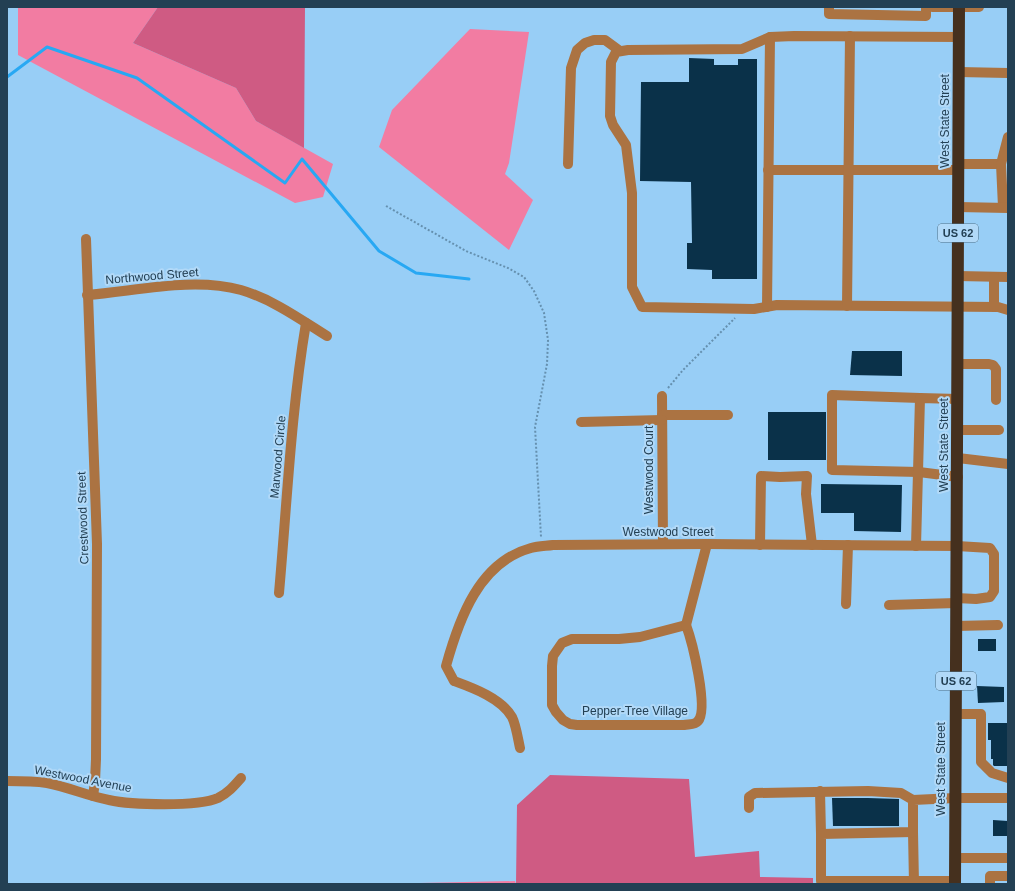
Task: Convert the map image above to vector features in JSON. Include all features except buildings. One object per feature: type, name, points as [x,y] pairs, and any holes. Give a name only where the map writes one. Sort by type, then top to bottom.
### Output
[{"type":"highway","name":"West State Street","points":[[955,883],[959,7]]},
{"type":"street","points":[[829,7],[829,14],[858,11],[926,16],[926,7]]},
{"type":"street","points":[[932,7],[979,7]]},
{"type":"street","points":[[847,306],[850,36]]},
{"type":"street","points":[[959,37],[770,37],[742,49],[628,50],[616,52],[611,62],[610,116],[613,125],[626,145],[632,193],[632,287],[642,307],[744,310],[777,305],[958,308],[994,307],[1008,310]]},
{"type":"street","points":[[767,307],[770,37]]},
{"type":"street","points":[[568,164],[571,68],[577,50],[585,43],[594,40],[605,40],[620,51]]},
{"type":"street","points":[[959,72],[1008,73]]},
{"type":"street","points":[[958,207],[1005,207],[1001,164],[1008,137]]},
{"type":"street","points":[[768,170],[848,170],[959,167],[1001,164]]},
{"type":"street","name":"Crestwood Street","points":[[86,239],[98,544],[96,759],[93,796]]},
{"type":"street","points":[[958,276],[1008,277]]},
{"type":"street","points":[[994,277],[994,307]]},
{"type":"street","name":"Northwood Street","points":[[88,295],[190,284],[213,285],[242,290],[256,296],[327,336]]},
{"type":"street","name":"Marwood Circle","points":[[279,593],[300,357],[306,323]]},
{"type":"street","points":[[958,364],[993,365],[996,369],[996,400]]},
{"type":"street","name":"Westwood Court","points":[[662,396],[663,544]]},
{"type":"street","points":[[958,399],[832,396],[832,470],[919,472],[958,477]]},
{"type":"street","points":[[916,546],[920,398]]},
{"type":"street","points":[[581,422],[728,415]]},
{"type":"street","points":[[958,430],[999,430]]},
{"type":"street","points":[[958,458],[1008,464]]},
{"type":"street","points":[[760,545],[761,476],[807,476],[806,494],[812,545]]},
{"type":"street","name":"Westwood Street","points":[[520,748],[512,718],[503,707],[483,692],[454,681],[446,666],[469,604],[483,579],[505,560],[532,548],[553,545],[663,544],[957,546],[990,548],[994,554],[994,591],[990,597],[956,601]]},
{"type":"street","name":"Pepper-Tree Village","points":[[686,625],[640,637],[619,639],[572,639],[562,643],[553,656],[552,666],[551,701],[556,712],[563,720],[570,724],[577,725],[684,725],[698,722],[702,712],[702,703],[698,675],[686,625],[707,544]]},
{"type":"street","points":[[846,604],[848,545]]},
{"type":"street","points":[[889,605],[956,601]]},
{"type":"street","points":[[956,626],[998,625]]},
{"type":"street","points":[[956,714],[981,714],[981,762],[992,773],[1008,778]]},
{"type":"street","name":"Westwood Avenue","points":[[7,781],[45,783],[109,800],[138,804],[197,803],[212,800],[231,790],[241,778]]},
{"type":"street","points":[[820,791],[822,881],[955,883]]},
{"type":"street","points":[[749,808],[749,797],[755,793],[868,791],[901,793],[913,800],[1008,798]]},
{"type":"street","points":[[913,800],[914,883]]},
{"type":"street","points":[[821,834],[913,832]]},
{"type":"street","points":[[955,858],[1008,858]]},
{"type":"street","points":[[990,884],[990,876],[1008,876]]},
{"type":"path","points":[[386,206],[466,251],[508,268],[524,277],[534,290],[544,313],[548,340],[546,364],[535,427],[541,546]]},
{"type":"path","points":[[662,396],[682,370],[744,310]]},
{"type":"shaded area","points":[[18,7],[158,7],[133,43],[236,88],[256,121],[333,164],[323,197],[295,203],[18,55]]},
{"type":"shaded area","points":[[158,7],[305,7],[304,148],[256,121],[236,88],[133,43]]},
{"type":"shaded area","points":[[470,29],[529,32],[509,163],[505,174],[533,200],[509,250],[379,147],[392,110]]},
{"type":"shaded area","points":[[550,775],[689,779],[695,857],[759,851],[760,877],[813,878],[813,884],[516,884],[517,805]]},
{"type":"shaded area","points":[[515,881],[516,884],[374,884]]},
{"type":"waterway","points":[[7,77],[47,47],[137,78],[285,183],[302,159],[379,251],[416,273],[469,279]]}]
